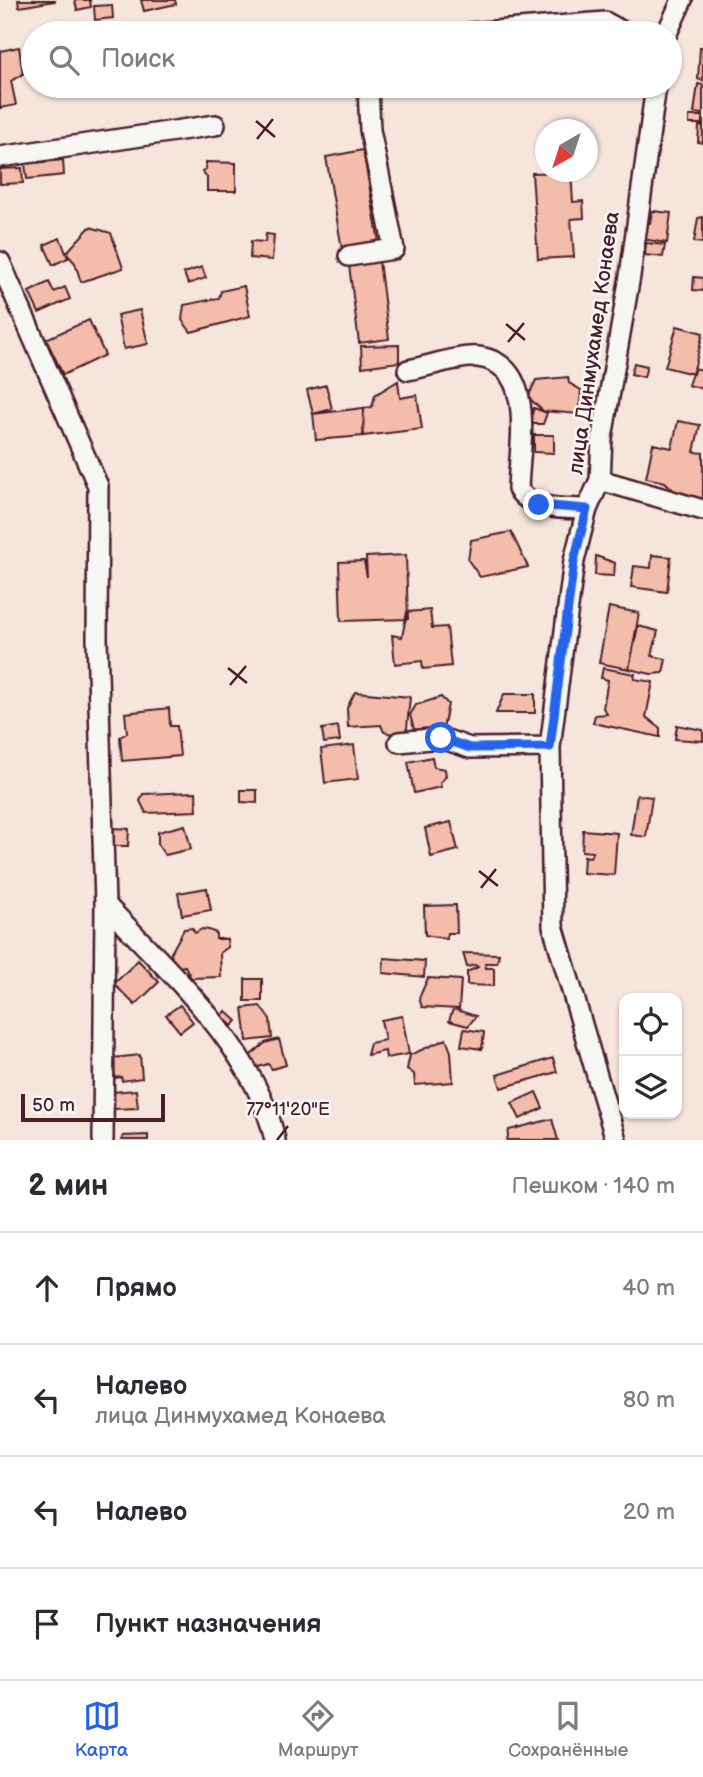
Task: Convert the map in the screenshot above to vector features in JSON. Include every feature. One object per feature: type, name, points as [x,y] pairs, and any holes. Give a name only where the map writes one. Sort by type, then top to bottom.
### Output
[{"type":"street","points":[[672,21],[682,0]]},
{"type":"street","points":[[349,256],[394,249],[370,130],[369,98]]},
{"type":"street","name":"лица Динмухамед Конаева","points":[[616,1140],[553,926],[550,747],[574,561],[587,509],[600,480],[602,438],[654,98]]},
{"type":"street","points":[[0,157],[215,125]]},
{"type":"street","points":[[0,262],[98,486],[97,639],[105,904],[103,1140]]},
{"type":"street","points":[[408,370],[478,357],[499,365],[513,376],[520,394],[518,489],[524,499],[539,505],[587,509]]},
{"type":"street","points":[[600,480],[703,510]]},
{"type":"street","points":[[399,742],[441,738],[470,748],[550,747]]},
{"type":"street","points":[[105,904],[218,1025],[254,1088],[272,1125],[275,1140]]},
{"type":"building","points":[[18,0],[55,0],[55,1],[19,7]]},
{"type":"building","points":[[75,0],[90,0],[91,7],[77,10]]},
{"type":"building","points":[[141,0],[175,0],[176,4],[144,11]]},
{"type":"building","points":[[112,5],[113,18],[95,20],[94,6]]},
{"type":"building","points":[[19,47],[21,75],[11,81],[16,105],[0,108],[0,51]]},
{"type":"building","points":[[700,47],[703,47],[703,81],[698,79]]},
{"type":"building","points":[[698,84],[703,85],[703,114],[694,113]]},
{"type":"building","points":[[689,116],[703,116],[703,124],[689,124]]},
{"type":"building","points":[[699,126],[703,126],[703,143],[698,142]]},
{"type":"building","points":[[363,150],[379,242],[342,249],[326,157]]},
{"type":"building","points":[[63,160],[64,175],[27,179],[25,164]]},
{"type":"building","points":[[206,162],[236,163],[236,191],[207,191],[207,177],[202,171],[206,169]]},
{"type":"building","points":[[22,168],[23,183],[0,184],[0,169]]},
{"type":"building","points":[[532,173],[535,173],[535,182],[572,182],[573,202],[583,201],[584,218],[571,219],[574,257],[538,259]]},
{"type":"building","points":[[652,211],[671,213],[667,243],[642,239],[645,223],[650,223]]},
{"type":"building","points":[[703,217],[703,243],[694,242],[698,218]]},
{"type":"building","points":[[90,227],[111,233],[123,268],[81,282],[75,263],[66,253]]},
{"type":"building","points":[[266,234],[274,235],[272,260],[250,258],[251,241],[265,242]]},
{"type":"building","points":[[60,238],[68,258],[53,265],[44,245]]},
{"type":"building","points":[[646,243],[665,245],[663,257],[645,255]]},
{"type":"building","points":[[379,261],[389,339],[359,343],[349,265]]},
{"type":"building","points":[[202,267],[206,278],[188,284],[184,273]]},
{"type":"building","points":[[694,277],[703,278],[703,291],[693,290]]},
{"type":"building","points":[[49,282],[54,292],[65,287],[70,299],[39,313],[29,292]]},
{"type":"building","points":[[244,286],[250,316],[191,332],[182,320],[184,305],[219,298],[221,291]]},
{"type":"building","points":[[140,310],[148,344],[124,349],[117,315]]},
{"type":"building","points":[[89,320],[105,355],[63,375],[46,339]]},
{"type":"building","points":[[677,326],[703,333],[693,374],[665,367]]},
{"type":"building","points":[[399,345],[399,362],[362,367],[361,346]]},
{"type":"building","points":[[634,363],[647,366],[644,377],[631,374]]},
{"type":"building","points":[[694,368],[703,370],[703,389],[688,385]]},
{"type":"building","points":[[568,377],[569,383],[581,390],[579,414],[543,411],[528,397],[536,380]]},
{"type":"building","points":[[398,381],[400,398],[417,395],[422,429],[363,436],[364,408],[372,407],[375,395]]},
{"type":"building","points":[[326,385],[332,409],[313,414],[307,390]]},
{"type":"building","points":[[364,408],[363,436],[316,440],[313,414]]},
{"type":"building","points":[[534,408],[547,413],[543,424],[528,424]]},
{"type":"building","points":[[678,421],[700,425],[694,452],[703,453],[703,505],[685,501],[665,482],[646,478],[653,444],[672,448]]},
{"type":"building","points":[[534,435],[554,435],[554,453],[534,452]]},
{"type":"building","points":[[511,532],[528,567],[480,577],[468,560],[471,540]]},
{"type":"building","points":[[406,555],[408,619],[341,621],[339,562],[364,561],[367,577],[366,557]]},
{"type":"building","points":[[652,555],[671,557],[667,592],[631,587],[634,566],[651,568]]},
{"type":"building","points":[[596,556],[615,563],[614,576],[595,575]]},
{"type":"building","points":[[609,607],[639,613],[629,669],[599,663]]},
{"type":"building","points":[[430,610],[432,628],[447,627],[451,666],[423,669],[422,661],[395,664],[392,635],[402,637],[407,612]]},
{"type":"building","points":[[638,626],[658,631],[652,656],[666,659],[663,673],[651,674],[629,669]]},
{"type":"building","points":[[603,668],[635,674],[634,679],[653,682],[646,717],[660,728],[660,737],[593,723],[595,715],[607,714],[603,708],[608,680],[601,678]]},
{"type":"building","points":[[355,692],[410,697],[407,728],[401,736],[384,732],[381,725],[348,727],[347,708]]},
{"type":"building","points":[[504,694],[535,694],[535,713],[496,713]]},
{"type":"building","points":[[441,697],[448,704],[443,729],[416,736],[410,715],[416,705]]},
{"type":"building","points":[[169,708],[170,726],[177,726],[180,756],[122,761],[120,737],[127,733],[125,713]]},
{"type":"building","points":[[677,725],[703,730],[703,741],[675,739]]},
{"type":"building","points":[[338,726],[340,741],[324,743],[322,729]]},
{"type":"building","points":[[354,745],[358,779],[325,783],[321,749]]},
{"type":"building","points":[[432,757],[434,767],[445,769],[446,776],[440,783],[441,787],[414,793],[408,762]]},
{"type":"building","points":[[241,790],[257,790],[257,803],[241,802]]},
{"type":"building","points":[[196,792],[197,811],[146,813],[140,801],[143,794]]},
{"type":"building","points":[[637,795],[652,797],[646,837],[631,835]]},
{"type":"building","points":[[451,822],[458,850],[431,857],[425,828]]},
{"type":"building","points":[[185,825],[191,849],[165,855],[158,845],[158,832]]},
{"type":"building","points":[[114,828],[129,829],[128,846],[113,846]]},
{"type":"building","points":[[583,830],[617,833],[614,875],[583,873],[584,856],[590,857],[593,852],[582,851]]},
{"type":"building","points":[[207,888],[211,910],[182,915],[178,893]]},
{"type":"building","points":[[456,905],[457,933],[447,933],[447,939],[425,935],[424,906]]},
{"type":"building","points":[[192,928],[195,933],[202,929],[209,930],[216,933],[216,939],[227,939],[228,947],[220,953],[221,977],[191,978],[185,966],[180,967],[172,961],[171,953],[184,929]]},
{"type":"building","points":[[463,953],[499,954],[497,963],[485,963],[486,968],[494,968],[494,986],[467,985],[467,972],[478,967],[467,967]]},
{"type":"building","points":[[384,958],[425,961],[424,977],[383,973]]},
{"type":"building","points":[[138,960],[159,982],[135,1005],[114,984]]},
{"type":"building","points":[[428,978],[461,980],[459,1009],[422,1007],[419,998]]},
{"type":"building","points":[[245,979],[262,979],[262,1001],[245,1001]]},
{"type":"building","points":[[180,1005],[193,1022],[180,1032],[166,1015]]},
{"type":"building","points":[[260,1006],[270,1019],[272,1038],[247,1041],[243,1008]]},
{"type":"building","points":[[453,1009],[476,1016],[468,1026],[449,1021]]},
{"type":"building","points":[[226,1011],[237,1021],[232,1026],[222,1016]]},
{"type":"building","points":[[402,1016],[409,1054],[386,1058],[385,1051],[367,1055],[370,1043],[385,1040],[381,1020]]},
{"type":"building","points":[[464,1029],[484,1032],[482,1049],[461,1046]]},
{"type":"building","points":[[279,1039],[286,1065],[272,1069],[268,1064],[249,1070],[243,1062],[265,1043]]},
{"type":"building","points":[[446,1039],[451,1052],[453,1082],[415,1085],[414,1074],[407,1069],[410,1055]]},
{"type":"building","points":[[140,1055],[142,1078],[122,1081],[121,1077],[115,1078],[113,1058]]},
{"type":"building","points":[[553,1058],[557,1072],[501,1088],[497,1075]]},
{"type":"building","points":[[136,1090],[138,1108],[114,1109],[113,1092]]},
{"type":"building","points":[[536,1092],[543,1108],[520,1119],[512,1103]]},
{"type":"building","points":[[552,1119],[558,1140],[507,1140],[509,1130]]},
{"type":"building","points":[[148,1135],[148,1140],[122,1140],[123,1136]]},
{"type":"route","points":[[441,738],[470,748],[550,747],[574,561],[587,509],[539,505]]}]
